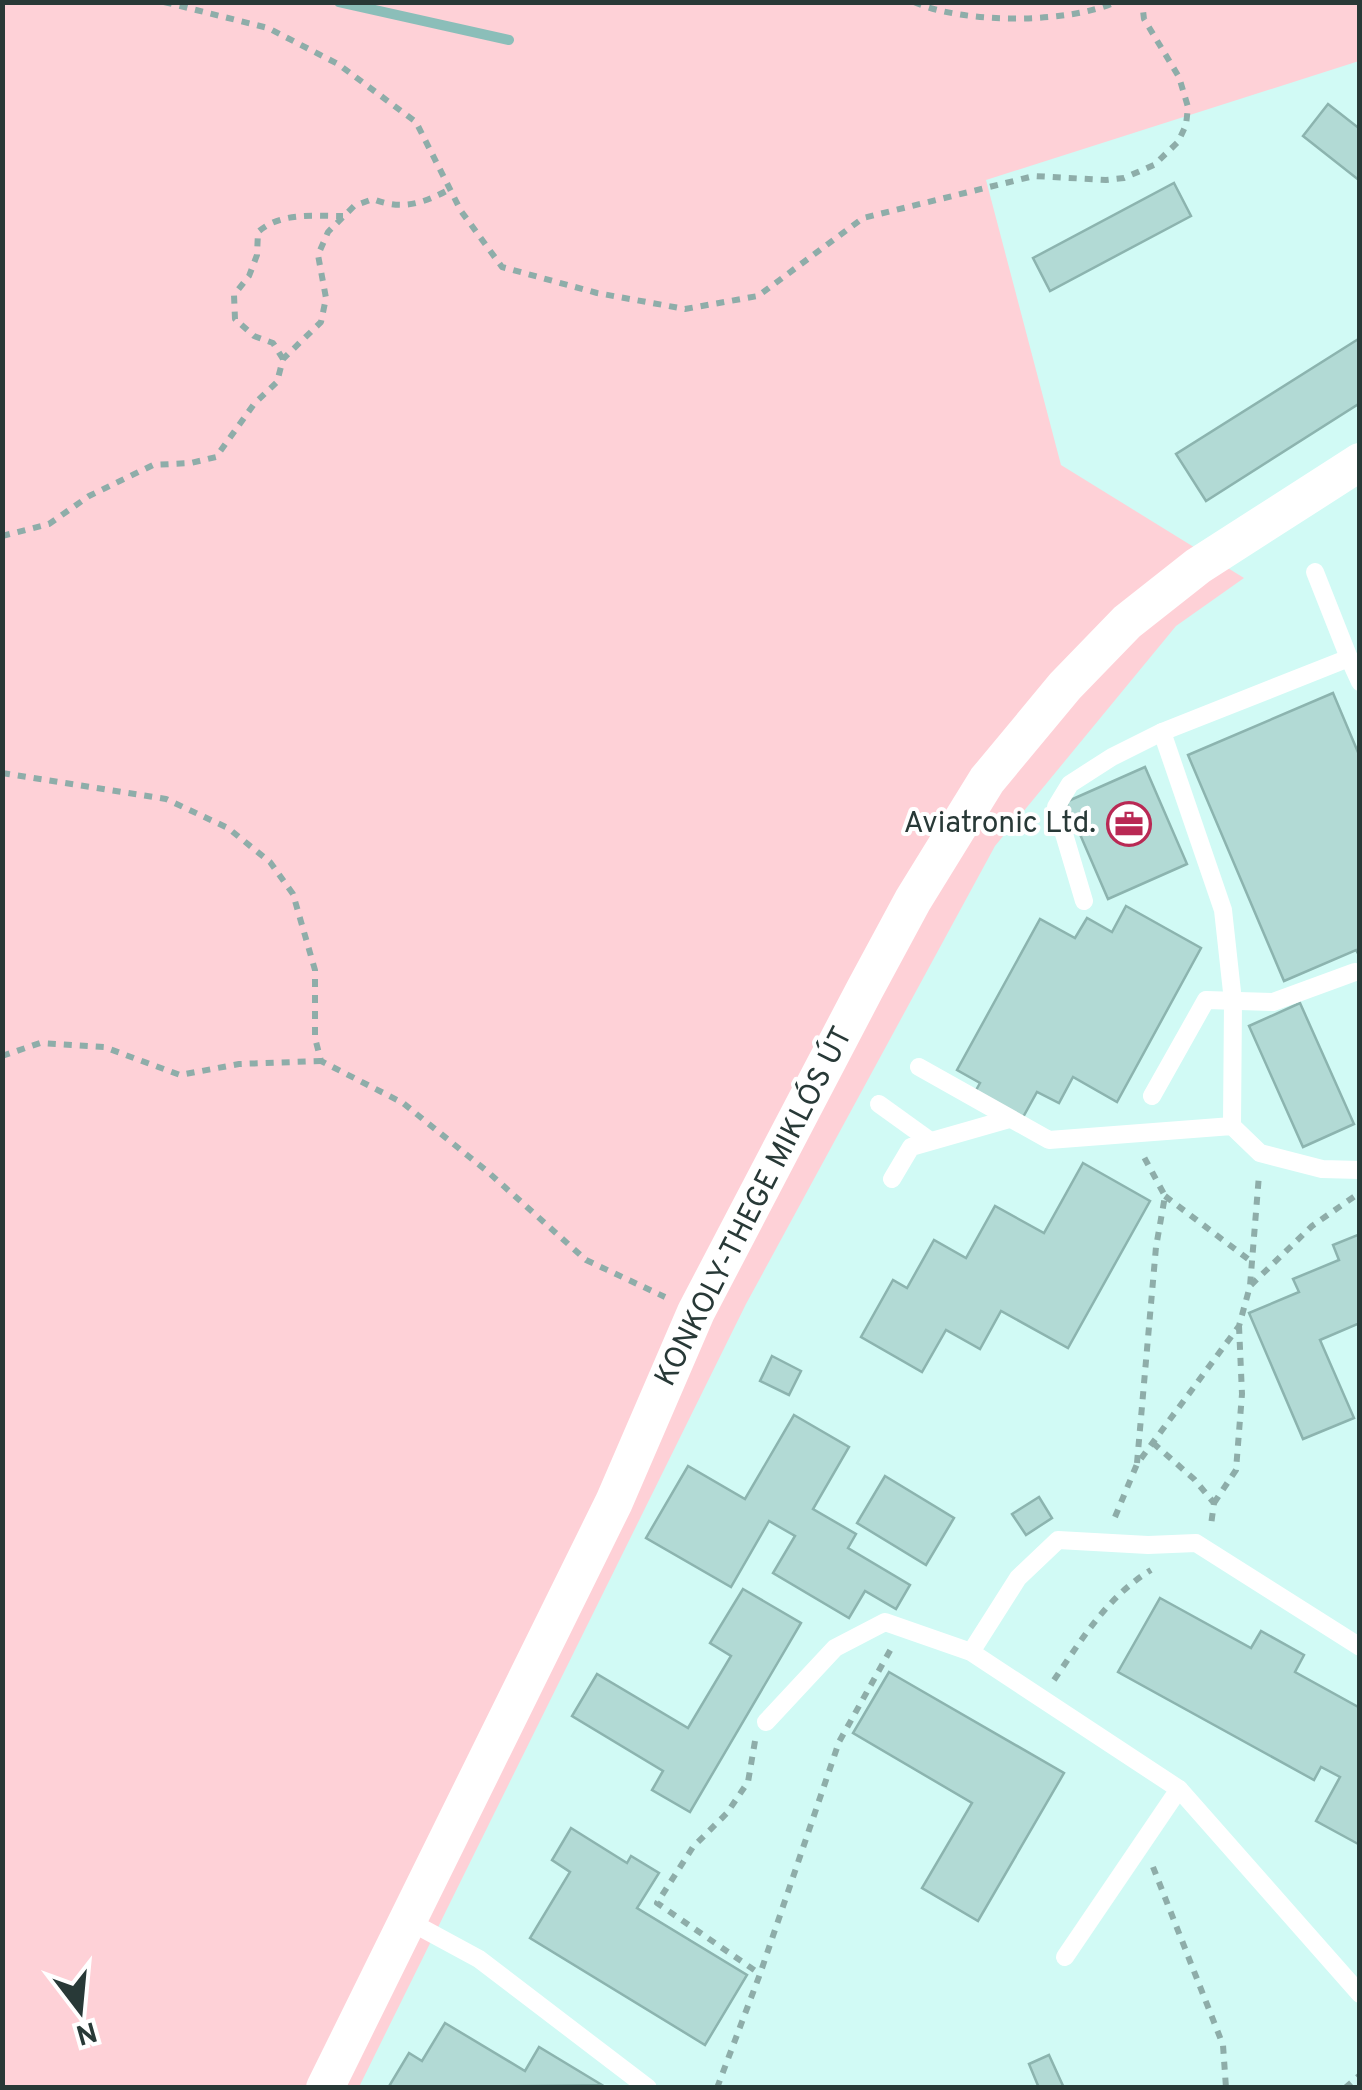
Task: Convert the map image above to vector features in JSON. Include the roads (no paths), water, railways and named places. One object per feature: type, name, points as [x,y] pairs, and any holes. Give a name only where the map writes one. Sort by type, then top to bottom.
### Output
[{"type":"street","name":"KONKOLY-THEGE MIKLÓS ÚT","points":[[325,2088],[614,1502],[696,1312],[913,900],[988,780],[1065,686],[1127,622],[1198,566],[1360,462]]},
{"type":"lane","points":[[1315,572],[1360,682]]},
{"type":"lane","points":[[1084,901],[1056,808],[1070,784],[1162,732],[1349,658]]},
{"type":"lane","points":[[1162,732],[1223,910],[1233,1001],[1232,1126],[1260,1154],[1322,1169],[1360,1170]]},
{"type":"lane","points":[[1152,1096],[1206,1000],[1273,1002],[1355,972]]},
{"type":"lane","points":[[919,1067],[1049,1140],[1232,1126]]},
{"type":"lane","points":[[878,1104],[930,1140]]},
{"type":"lane","points":[[892,1179],[911,1147],[1009,1119]]},
{"type":"lane","points":[[971,1652],[1018,1578],[1058,1540],[1196,1544],[1360,1647]]},
{"type":"lane","points":[[766,1722],[835,1648],[885,1622],[971,1652],[1179,1789],[1360,1994]]},
{"type":"lane","points":[[1066,1958],[1179,1789]]},
{"type":"lane","points":[[406,1920],[479,1959],[648,2088]]},
{"type":"waterway","points":[[339,2],[509,40]]},
{"type":"place","name":"Aviatronic Ltd.","points":[[1129,824]]}]
